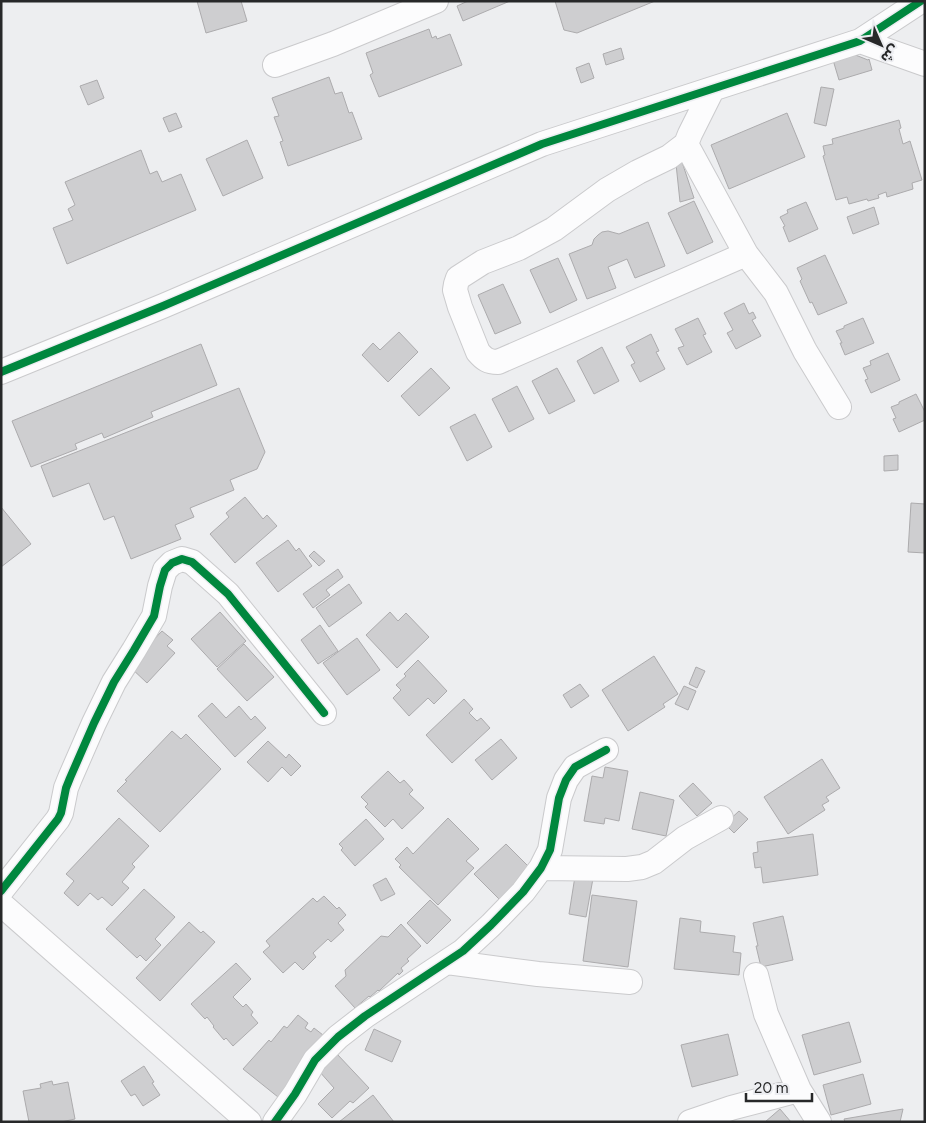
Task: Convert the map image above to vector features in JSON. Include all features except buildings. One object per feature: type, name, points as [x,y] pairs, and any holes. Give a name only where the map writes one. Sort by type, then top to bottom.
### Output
[{"type":"street","points":[[275,65],[436,1]]},
{"type":"street","points":[[1,372],[163,306],[542,144],[860,41],[894,10],[921,1]]},
{"type":"street","points":[[860,41],[925,64]]},
{"type":"street","points":[[712,90],[686,144],[669,157],[607,190],[554,230],[519,248],[483,262],[458,278],[455,290],[478,352],[489,362],[498,362],[746,254]]},
{"type":"street","points":[[686,144],[746,254],[776,293],[805,351],[840,407]]},
{"type":"street","points":[[1,891],[58,819],[66,788],[88,736],[114,682],[154,616],[165,570],[172,562],[182,559],[192,562],[228,594],[324,713]]},
{"type":"street","points":[[275,1122],[295,1094],[315,1060],[338,1037],[365,1016],[463,951],[523,892],[541,868],[550,850],[559,798],[566,780],[575,767],[606,750]]},
{"type":"street","points":[[541,868],[642,867],[654,862],[685,838],[721,818]]},
{"type":"street","points":[[1,904],[249,1122]]},
{"type":"street","points":[[447,962],[538,974],[630,982]]},
{"type":"street","points":[[756,975],[766,1014],[799,1090],[819,1122]]},
{"type":"street","points":[[690,1122],[732,1108],[799,1090]]},
{"type":"cycle path","points":[[1,372],[163,306],[542,144],[860,41],[921,1]]},
{"type":"cycle path","points":[[1,891],[58,819],[66,788],[94,723],[114,682],[154,616],[165,570],[172,563],[182,559],[192,562],[228,594],[324,713]]},
{"type":"cycle path","points":[[275,1122],[295,1094],[315,1060],[338,1037],[365,1016],[463,951],[523,892],[541,868],[550,850],[559,798],[566,780],[575,767],[606,750]]}]
